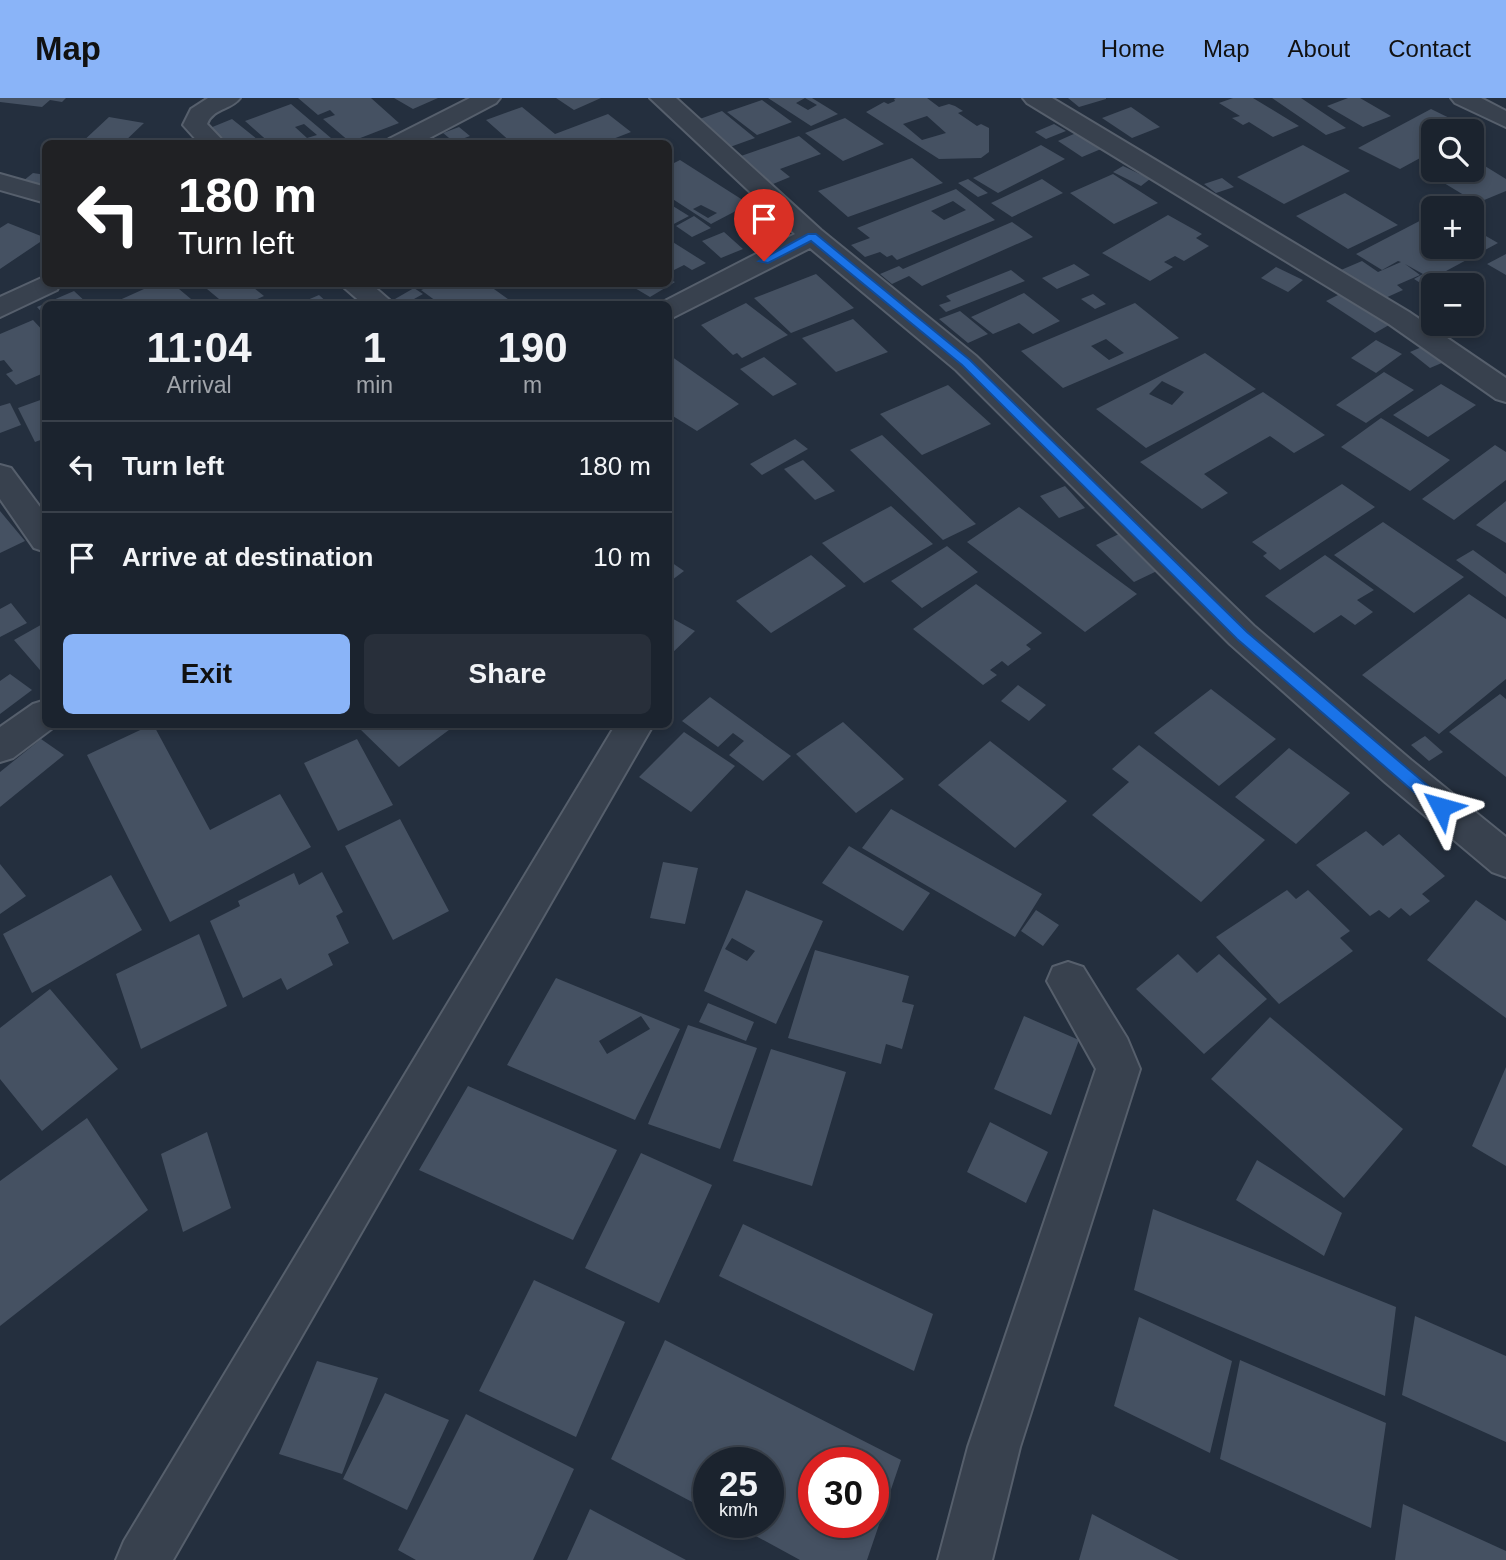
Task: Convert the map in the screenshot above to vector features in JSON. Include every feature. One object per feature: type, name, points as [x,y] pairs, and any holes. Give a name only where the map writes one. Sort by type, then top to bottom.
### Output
[{"type":"street","points":[[210,140],[195,125],[196,118],[204,109],[228,98]]},
{"type":"street","points":[[406,140],[488,98]]},
{"type":"street","points":[[662,98],[812,236],[966,363],[1242,635],[1506,860]]},
{"type":"street","points":[[1035,98],[1399,318],[1506,392]]},
{"type":"street","points":[[1462,98],[1506,120]]},
{"type":"street","points":[[0,182],[42,194]]},
{"type":"street","points":[[672,309],[812,236]]},
{"type":"street","points":[[0,308],[42,287]]},
{"type":"street","points":[[358,287],[376,301]]},
{"type":"street","points":[[0,476],[42,534]]},
{"type":"street","points":[[0,747],[42,717]]},
{"type":"street","points":[[143,1560],[633,728]]},
{"type":"street","points":[[965,1560],[994,1447],[1118,1069],[1112,1053],[1068,981]]},
{"type":"building","points":[[0,98],[66,98],[62,102],[50,100],[42,107],[0,102]]},
{"type":"building","points":[[298,98],[371,98],[399,123],[355,140],[348,140],[323,119],[335,115],[330,110],[318,115]]},
{"type":"building","points":[[394,98],[438,98],[413,109]]},
{"type":"building","points":[[556,98],[601,98],[574,110]]},
{"type":"building","points":[[768,98],[805,98],[812,98],[838,114],[811,126]],"holes":[[[805,98],[817,105],[808,110],[796,103]]]},
{"type":"building","points":[[927,98],[939,107],[949,104],[955,106],[963,111],[958,113],[977,126],[981,124],[989,128],[989,152],[981,158],[939,159],[866,112],[884,102],[888,104],[895,101],[894,99]],"holes":[[[927,116],[946,133],[922,140],[903,124]]]},
{"type":"building","points":[[1068,98],[1106,98],[1106,99],[1079,107]]},
{"type":"building","points":[[1233,98],[1253,98],[1299,126],[1273,137],[1249,122],[1243,125],[1232,118],[1240,116],[1219,103]]},
{"type":"building","points":[[1272,98],[1301,98],[1346,128],[1326,135]]},
{"type":"building","points":[[1348,98],[1360,98],[1391,116],[1363,127],[1327,106]]},
{"type":"building","points":[[762,100],[792,122],[757,135],[727,112]]},
{"type":"building","points":[[291,104],[333,140],[266,140],[245,121]],"holes":[[[304,124],[317,135],[307,138],[295,127]]]},
{"type":"building","points":[[522,107],[555,134],[608,114],[631,132],[610,140],[508,140],[486,120]]},
{"type":"building","points":[[1131,107],[1160,127],[1132,138],[1102,118]]},
{"type":"building","points":[[1431,109],[1452,119],[1421,119],[1421,158],[1400,169],[1358,148]]},
{"type":"building","points":[[722,111],[755,138],[730,147],[697,120]]},
{"type":"building","points":[[109,117],[144,123],[126,140],[84,140]]},
{"type":"building","points":[[845,118],[884,144],[843,161],[805,133]]},
{"type":"building","points":[[232,119],[258,140],[226,140],[210,128]]},
{"type":"building","points":[[1054,124],[1066,131],[1046,139],[1035,132]]},
{"type":"building","points":[[459,127],[470,136],[452,140],[443,133]]},
{"type":"building","points":[[1076,133],[1101,149],[1082,157],[1058,141]]},
{"type":"building","points":[[799,136],[821,154],[780,169],[790,177],[773,184],[741,156]]},
{"type":"building","points":[[1041,145],[1065,159],[998,193],[973,178]]},
{"type":"building","points":[[1303,145],[1350,171],[1284,204],[1237,177]]},
{"type":"building","points":[[912,158],[943,183],[848,217],[818,191]]},
{"type":"building","points":[[680,160],[749,204],[711,224],[672,199],[672,164]],"holes":[[[701,205],[717,213],[708,218],[693,209]]]},
{"type":"building","points":[[1484,165],[1506,179],[1506,191],[1484,200],[1484,196],[1465,196],[1442,182],[1484,182]]},
{"type":"building","points":[[1123,166],[1150,179],[1141,186],[1113,172]]},
{"type":"building","points":[[33,173],[42,174],[42,185],[23,181]]},
{"type":"building","points":[[1113,174],[1158,203],[1114,224],[1070,193]]},
{"type":"building","points":[[1222,178],[1234,187],[1216,193],[1204,184]]},
{"type":"building","points":[[968,179],[988,193],[978,197],[958,183]]},
{"type":"building","points":[[1042,179],[1063,193],[1012,217],[991,203]]},
{"type":"building","points":[[956,189],[995,220],[897,260],[892,255],[887,257],[880,252],[865,257],[851,245],[870,238],[857,228]],"holes":[[[953,201],[966,210],[944,220],[931,211]]]},
{"type":"building","points":[[1345,193],[1398,225],[1348,249],[1296,216]]},
{"type":"building","points":[[672,205],[689,216],[672,225]]},
{"type":"building","points":[[755,209],[769,220],[754,227],[740,216]]},
{"type":"building","points":[[1168,215],[1202,234],[1196,238],[1209,246],[1184,261],[1175,256],[1164,262],[1173,267],[1150,281],[1102,253]]},
{"type":"building","points":[[694,216],[711,228],[692,237],[676,226]]},
{"type":"building","points":[[1421,220],[1421,259],[1468,259],[1442,273],[1421,273],[1405,264],[1420,275],[1397,285],[1403,290],[1383,299],[1341,270],[1362,261],[1378,272],[1401,262],[1382,270],[1356,254]]},
{"type":"building","points":[[1012,222],[1033,237],[922,286],[909,276],[892,284],[880,274],[899,266],[903,269]]},
{"type":"building","points":[[8,223],[42,236],[42,241],[0,269],[0,228]]},
{"type":"building","points":[[724,232],[743,249],[721,258],[702,241]]},
{"type":"building","points":[[1484,235],[1498,243],[1484,251]]},
{"type":"building","points":[[672,242],[706,263],[692,270],[684,265],[672,271]]},
{"type":"building","points":[[1506,254],[1506,275],[1487,264]]},
{"type":"building","points":[[1074,264],[1090,275],[1057,289],[1042,278]]},
{"type":"building","points":[[1276,267],[1303,280],[1288,292],[1261,278]]},
{"type":"building","points":[[1011,270],[1025,281],[946,312],[939,305],[951,301],[946,296]]},
{"type":"building","points":[[816,274],[854,308],[791,333],[754,298]]},
{"type":"building","points":[[148,287],[177,287],[193,301],[117,301]]},
{"type":"building","points":[[205,287],[253,287],[264,296],[253,301],[221,301]]},
{"type":"building","points":[[428,287],[491,287],[511,301],[436,301],[421,290]]},
{"type":"building","points":[[633,287],[667,287],[650,297]]},
{"type":"building","points":[[414,288],[423,294],[410,301],[395,299]]},
{"type":"building","points":[[74,291],[85,301],[51,301]]},
{"type":"building","points":[[1024,293],[1060,321],[1033,334],[1019,323],[993,334],[971,317]]},
{"type":"building","points":[[1093,294],[1106,304],[1095,309],[1081,299]]},
{"type":"building","points":[[1340,294],[1389,325],[1375,333],[1326,301]]},
{"type":"building","points":[[319,295],[326,301],[305,301]]},
{"type":"building","points":[[746,303],[788,335],[742,358],[737,353],[733,355],[701,325]]},
{"type":"building","points":[[1135,303],[1179,338],[1063,388],[1021,351]],"holes":[[[1106,339],[1124,353],[1109,360],[1091,346]]]},
{"type":"building","points":[[960,311],[988,334],[968,343],[939,319]]},
{"type":"building","points":[[853,319],[888,352],[836,372],[802,338]]},
{"type":"building","points":[[33,320],[42,330],[42,374],[16,385],[6,374],[13,371],[4,360],[0,361],[0,334]]},
{"type":"building","points":[[1376,340],[1402,354],[1376,373],[1351,358]]},
{"type":"building","points":[[1424,346],[1444,362],[1430,368],[1410,352]]},
{"type":"building","points":[[1205,353],[1256,389],[1146,448],[1096,409]],"holes":[[[1162,381],[1184,392],[1172,405],[1149,394]]]},
{"type":"building","points":[[672,357],[739,404],[697,431],[672,415]]},
{"type":"building","points":[[764,357],[797,384],[773,396],[740,369]]},
{"type":"building","points":[[1384,372],[1414,390],[1366,423],[1336,405]]},
{"type":"building","points":[[1441,384],[1476,405],[1428,437],[1393,415]]},
{"type":"building","points":[[948,385],[991,424],[922,455],[880,414]]},
{"type":"building","points":[[1263,392],[1325,435],[1294,453],[1270,436],[1204,474],[1228,493],[1202,509],[1140,462]]},
{"type":"building","points":[[42,399],[42,439],[35,442],[18,408]]},
{"type":"building","points":[[10,403],[21,425],[0,433],[0,406]]},
{"type":"building","points":[[1381,418],[1450,460],[1410,491],[1341,447]]},
{"type":"building","points":[[882,435],[976,524],[943,540],[850,450]]},
{"type":"building","points":[[795,439],[808,449],[762,475],[750,464]]},
{"type":"building","points":[[1495,445],[1506,452],[1506,480],[1454,520],[1422,499]]},
{"type":"building","points":[[803,460],[835,491],[815,500],[784,469]]},
{"type":"building","points":[[1342,484],[1375,507],[1280,570],[1263,556],[1267,553],[1252,542]]},
{"type":"building","points":[[1065,486],[1085,508],[1059,518],[1040,496]]},
{"type":"building","points":[[1506,501],[1506,543],[1476,525]]},
{"type":"building","points":[[891,506],[933,544],[864,583],[822,543]]},
{"type":"building","points":[[1019,507],[1137,594],[1085,632],[967,542]]},
{"type":"building","points":[[0,511],[25,541],[0,553]]},
{"type":"building","points":[[1383,522],[1464,577],[1414,613],[1334,555]]},
{"type":"building","points":[[1119,534],[1157,571],[1134,582],[1096,545]]},
{"type":"building","points":[[947,546],[978,572],[922,608],[891,581]]},
{"type":"building","points":[[1473,550],[1506,574],[1506,597],[1456,560]]},
{"type":"building","points":[[811,555],[846,586],[771,633],[736,601]]},
{"type":"building","points":[[1325,555],[1374,590],[1357,600],[1373,612],[1355,625],[1341,615],[1314,633],[1265,596]]},
{"type":"building","points":[[672,563],[684,571],[672,580]]},
{"type":"building","points":[[976,584],[1042,633],[1026,645],[1031,649],[1008,666],[1002,661],[990,670],[997,675],[983,685],[913,629]]},
{"type":"building","points":[[1469,594],[1506,619],[1506,679],[1439,734],[1362,675]]},
{"type":"building","points":[[11,603],[27,623],[0,637],[0,609]]},
{"type":"building","points":[[672,618],[695,631],[672,653]]},
{"type":"building","points":[[42,624],[42,672],[14,640]]},
{"type":"building","points":[[10,674],[32,690],[0,714],[0,681]]},
{"type":"building","points":[[1018,685],[1046,705],[1029,721],[1001,701]]},
{"type":"building","points":[[1211,689],[1276,739],[1219,786],[1154,733]]},
{"type":"building","points":[[1500,694],[1506,699],[1506,777],[1449,732]]},
{"type":"building","points":[[710,697],[791,756],[763,781],[729,755],[744,741],[733,733],[718,747],[682,721]]},
{"type":"building","points":[[843,722],[904,779],[856,813],[796,754]]},
{"type":"building","points":[[144,728],[155,728],[210,830],[280,794],[311,847],[170,922],[87,755]]},
{"type":"building","points":[[361,728],[452,728],[399,767]]},
{"type":"building","points":[[684,732],[735,766],[691,812],[639,777]]},
{"type":"building","points":[[1425,736],[1443,752],[1429,761],[1411,745]]},
{"type":"building","points":[[41,739],[64,755],[0,807],[0,772]]},
{"type":"building","points":[[357,739],[393,805],[338,831],[304,763]]},
{"type":"building","points":[[990,741],[1067,801],[1015,848],[938,785]]},
{"type":"building","points":[[1139,745],[1265,840],[1201,902],[1092,815],[1129,782],[1112,769]]},
{"type":"building","points":[[1289,748],[1350,793],[1296,844],[1235,797]]},
{"type":"building","points":[[891,809],[1042,894],[1015,937],[862,848]]},
{"type":"building","points":[[400,819],[449,911],[393,940],[345,846]]},
{"type":"building","points":[[1366,831],[1383,846],[1399,834],[1445,876],[1422,894],[1430,901],[1410,916],[1401,908],[1389,918],[1379,910],[1370,916],[1316,865]]},
{"type":"building","points":[[849,846],[930,893],[903,931],[822,883]]},
{"type":"building","points":[[663,862],[698,868],[685,924],[650,918]]},
{"type":"building","points":[[0,864],[26,896],[0,914]]},
{"type":"building","points":[[322,872],[343,912],[336,916],[349,943],[328,954],[333,965],[287,990],[281,978],[243,998],[210,921],[240,906],[238,901],[294,873],[299,885]]},
{"type":"building","points":[[111,875],[142,930],[32,993],[3,934]]},
{"type":"building","points":[[746,890],[823,921],[776,1024],[704,991]],"holes":[[[732,938],[755,951],[747,961],[725,949]]]},
{"type":"building","points":[[1287,890],[1296,899],[1308,890],[1350,931],[1340,938],[1353,951],[1279,1004],[1216,937]]},
{"type":"building","points":[[1476,900],[1506,921],[1506,1018],[1427,960]]},
{"type":"building","points":[[1036,910],[1059,925],[1043,946],[1021,931]]},
{"type":"building","points":[[199,934],[227,1006],[141,1049],[116,974]]},
{"type":"building","points":[[815,950],[909,976],[902,1002],[914,1005],[902,1049],[886,1044],[881,1064],[788,1038]]},
{"type":"building","points":[[1178,954],[1197,973],[1219,954],[1267,999],[1204,1054],[1136,989]]},
{"type":"building","points":[[556,978],[680,1029],[635,1120],[507,1065]],"holes":[[[641,1016],[650,1029],[607,1054],[599,1041]]]},
{"type":"building","points":[[50,989],[118,1069],[42,1131],[0,1079],[0,1028]]},
{"type":"building","points":[[708,1003],[754,1022],[746,1041],[699,1022]]},
{"type":"building","points":[[1024,1016],[1079,1040],[1051,1115],[994,1089]]},
{"type":"building","points":[[1270,1017],[1403,1129],[1344,1198],[1211,1079]]},
{"type":"building","points":[[688,1025],[757,1048],[720,1149],[648,1124]]},
{"type":"building","points":[[771,1049],[846,1072],[812,1186],[733,1161]]},
{"type":"building","points":[[1506,1067],[1506,1166],[1472,1146]]},
{"type":"building","points":[[468,1086],[617,1150],[573,1240],[419,1170]]},
{"type":"building","points":[[87,1118],[148,1210],[0,1326],[0,1181]]},
{"type":"building","points":[[990,1122],[1048,1152],[1026,1203],[967,1172]]},
{"type":"building","points":[[207,1132],[231,1208],[183,1232],[161,1154]]},
{"type":"building","points":[[641,1153],[712,1185],[659,1303],[585,1268]]},
{"type":"building","points":[[1257,1160],[1342,1213],[1324,1256],[1236,1200]]},
{"type":"building","points":[[1153,1209],[1396,1307],[1385,1396],[1134,1290]]},
{"type":"building","points":[[743,1224],[933,1314],[914,1371],[719,1276]]},
{"type":"building","points":[[534,1280],[625,1322],[576,1437],[479,1391]]},
{"type":"building","points":[[1415,1316],[1506,1356],[1506,1442],[1402,1395]]},
{"type":"building","points":[[1139,1317],[1232,1361],[1210,1453],[1114,1406]]},
{"type":"building","points":[[665,1340],[875,1447],[798,1447],[798,1538],[874,1538],[867,1560],[800,1560],[759,1538],[784,1538],[784,1447],[693,1447],[693,1503],[611,1459]]},
{"type":"building","points":[[1240,1360],[1386,1423],[1371,1528],[1220,1459]]},
{"type":"building","points":[[317,1361],[378,1378],[342,1474],[279,1454]]},
{"type":"building","points":[[385,1393],[449,1420],[407,1510],[343,1479]]},
{"type":"building","points":[[466,1414],[574,1469],[533,1560],[416,1560],[398,1550]]},
{"type":"building","points":[[889,1454],[901,1460],[889,1495]]},
{"type":"building","points":[[1403,1504],[1506,1551],[1506,1560],[1395,1560]]},
{"type":"building","points":[[590,1509],[686,1560],[567,1560]]},
{"type":"building","points":[[1092,1514],[1179,1560],[1079,1560]]},
{"type":"route","points":[[764,261],[812,236],[966,363],[1242,635],[1441,807]]}]
